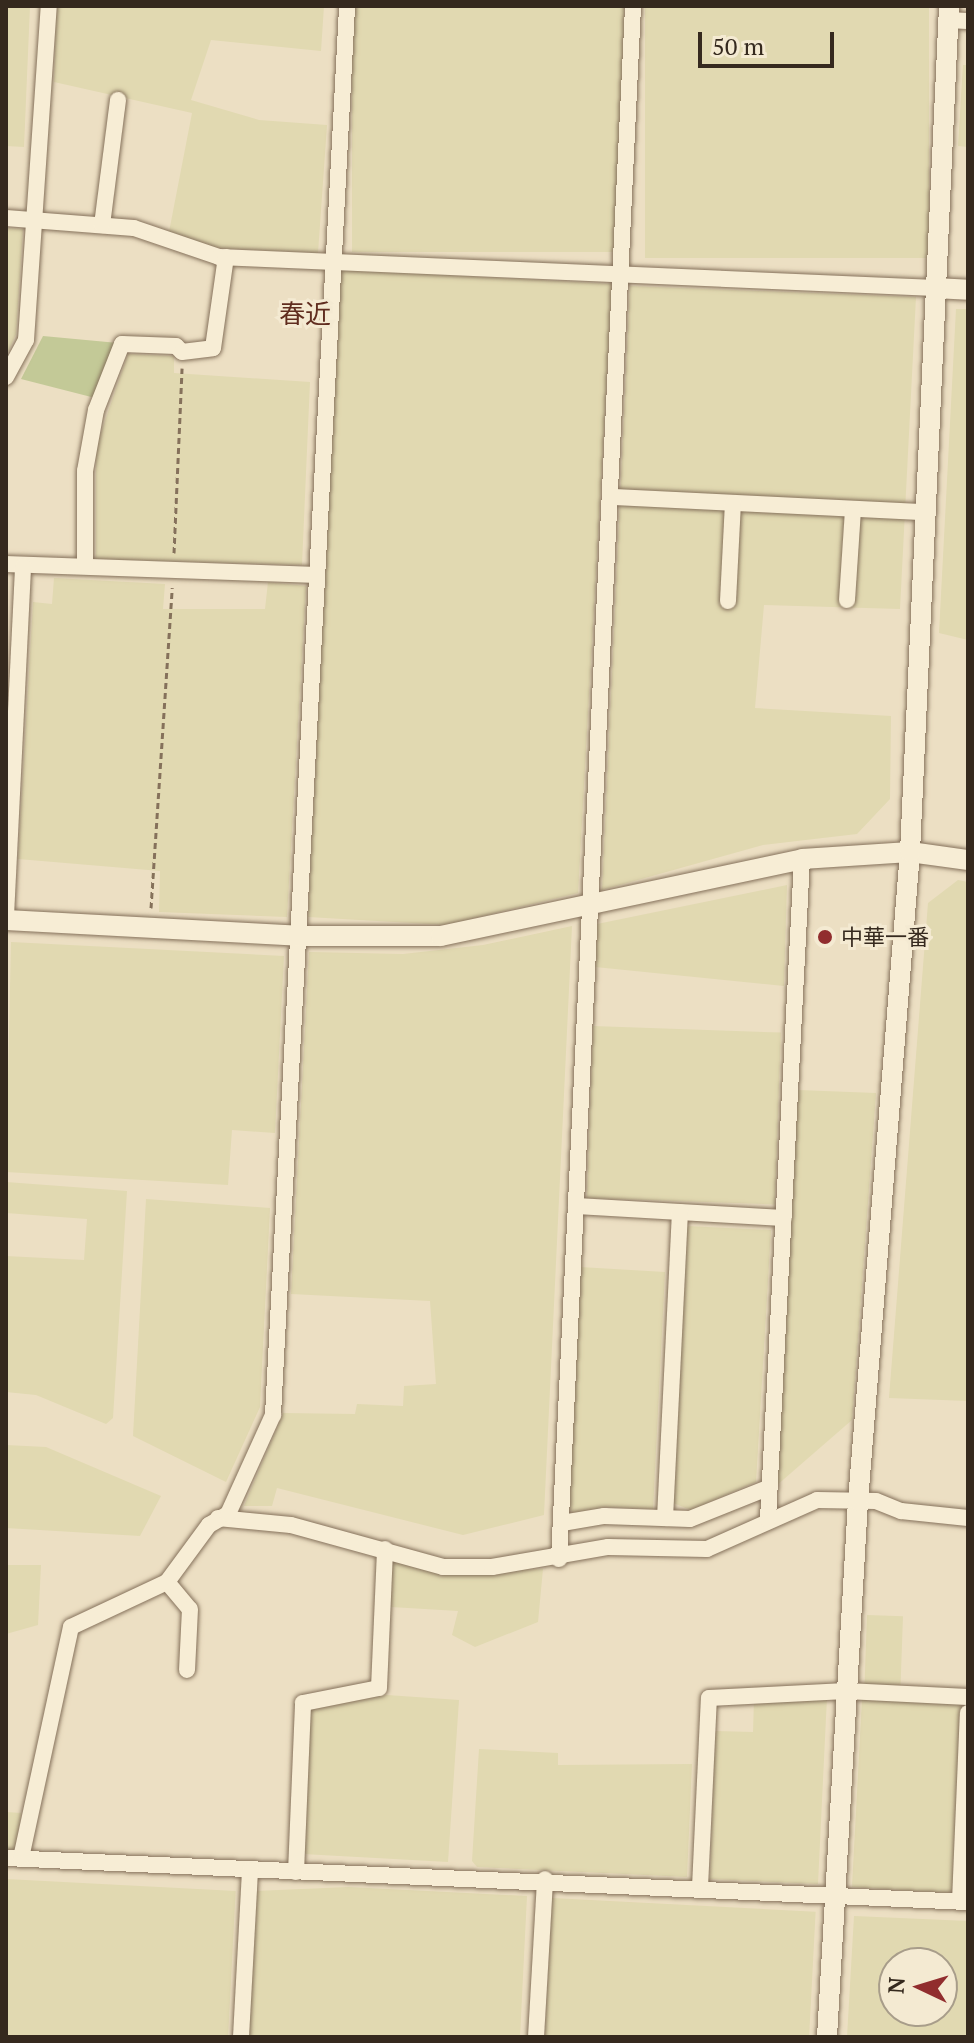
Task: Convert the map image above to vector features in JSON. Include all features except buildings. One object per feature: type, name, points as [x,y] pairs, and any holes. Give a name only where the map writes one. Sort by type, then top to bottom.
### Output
[{"type":"street","points":[[6,377],[26,340],[49,6]]},
{"type":"street","points":[[347,6],[331,259],[273,1415],[228,1514],[218,1518],[167,1582],[71,1627],[14,1858],[296,1872],[545,1879],[964,1901],[968,1713]]},
{"type":"street","points":[[559,1559],[633,6]]},
{"type":"street","points":[[827,2037],[858,1501],[910,852],[935,288],[955,16]]},
{"type":"street","points":[[102,225],[118,100]]},
{"type":"street","points":[[6,218],[134,228],[196,253],[226,257],[331,259],[622,277],[968,290]]},
{"type":"street","points":[[85,565],[85,471],[96,410],[122,344],[176,346],[182,352],[213,348],[226,257]]},
{"type":"street","points":[[612,497],[923,512]]},
{"type":"street","points":[[728,601],[733,503]]},
{"type":"street","points":[[847,600],[853,509]]},
{"type":"street","points":[[317,575],[14,565],[6,918],[299,936],[441,936],[802,859],[910,852],[968,860]]},
{"type":"street","points":[[768,1519],[802,859]]},
{"type":"street","points":[[576,1206],[784,1218]]},
{"type":"street","points":[[665,1518],[680,1212]]},
{"type":"street","points":[[562,1523],[604,1516],[665,1518],[712,1513],[770,1487]]},
{"type":"street","points":[[218,1518],[291,1525],[443,1567],[559,1559],[608,1547],[707,1549],[768,1519],[817,1500],[858,1501],[968,1518]]},
{"type":"street","points":[[296,1872],[303,1703],[379,1688],[385,1549]]},
{"type":"street","points":[[167,1582],[190,1609],[187,1670]]},
{"type":"street","points":[[700,1887],[709,1698],[846,1691],[968,1697]]},
{"type":"street","points":[[241,2037],[250,1870]]},
{"type":"street","points":[[536,2037],[545,1879]]},
{"type":"path","points":[[149,928],[173,569],[182,352]]},
{"type":"shaded area","points":[[6,6],[30,6],[24,147],[6,146]]},
{"type":"shaded area","points":[[56,6],[324,6],[321,51],[211,40],[191,100],[259,120],[327,125],[318,253],[211,248],[169,232],[192,113],[54,82]]},
{"type":"shaded area","points":[[352,6],[624,6],[624,252],[352,252]]},
{"type":"shaded area","points":[[645,6],[929,6],[929,258],[645,258]]},
{"type":"shaded area","points":[[963,65],[968,65],[968,147],[958,146]]},
{"type":"shaded area","points":[[6,228],[23,229],[16,334],[6,357]]},
{"type":"shaded area","points":[[340,269],[612,284],[578,893],[446,925],[308,917]]},
{"type":"shaded area","points":[[630,286],[916,297],[900,609],[764,605],[755,708],[891,716],[890,799],[857,834],[763,845],[602,890]]},
{"type":"shaded area","points":[[956,309],[968,309],[968,640],[939,633]]},
{"type":"shaded area","points":[[128,354],[174,356],[174,373],[310,382],[302,565],[96,559],[96,447]]},
{"type":"shaded area","points":[[54,578],[165,584],[163,609],[265,609],[268,582],[306,586],[287,917],[159,912],[160,871],[18,859],[33,602],[52,604]]},
{"type":"shaded area","points":[[958,880],[968,882],[968,1401],[889,1398],[928,903]]},
{"type":"shaded area","points":[[787,885],[784,986],[595,967],[597,924]]},
{"type":"shaded area","points":[[572,926],[544,1515],[463,1535],[277,1488],[272,1506],[244,1506],[283,1413],[355,1414],[357,1404],[403,1406],[404,1386],[436,1384],[430,1301],[291,1294],[309,952],[403,954],[483,945]]},
{"type":"shaded area","points":[[11,942],[284,956],[275,1133],[232,1130],[228,1185],[6,1172]]},
{"type":"shaded area","points":[[593,1026],[781,1033],[775,1204],[587,1198]]},
{"type":"shaded area","points":[[798,1090],[876,1093],[852,1420],[776,1486]]},
{"type":"shaded area","points":[[6,1182],[127,1191],[113,1418],[106,1424],[36,1395],[6,1392],[6,1256],[84,1260],[87,1219],[6,1213]]},
{"type":"shaded area","points":[[146,1199],[270,1208],[260,1407],[226,1482],[133,1436]]},
{"type":"shaded area","points":[[687,1226],[771,1230],[756,1482],[691,1510],[673,1503]]},
{"type":"shaded area","points":[[580,1267],[665,1272],[653,1509],[605,1507],[574,1513],[568,1507]]},
{"type":"shaded area","points":[[6,1445],[46,1447],[161,1496],[140,1536],[6,1528]]},
{"type":"shaded area","points":[[396,1559],[442,1573],[543,1569],[538,1622],[475,1647],[452,1635],[458,1611],[391,1607],[390,1563]]},
{"type":"shaded area","points":[[6,1565],[41,1565],[38,1625],[6,1634]]},
{"type":"shaded area","points":[[867,1615],[903,1616],[901,1686],[865,1685]]},
{"type":"shaded area","points":[[387,1695],[459,1700],[448,1862],[303,1854],[309,1712],[317,1705]]},
{"type":"shaded area","points":[[827,1697],[818,1884],[710,1879],[715,1731],[753,1732],[754,1700]]},
{"type":"shaded area","points":[[862,1699],[958,1701],[963,1705],[956,1887],[948,1893],[852,1887]]},
{"type":"shaded area","points":[[479,1749],[558,1753],[558,1765],[692,1764],[687,1877],[477,1867],[472,1861]]},
{"type":"shaded area","points":[[6,1812],[21,1813],[16,1850],[6,1849]]},
{"type":"shaded area","points":[[6,1879],[236,1891],[228,2037],[6,2037]]},
{"type":"shaded area","points":[[349,1887],[527,1896],[520,2037],[248,2037],[255,1891]]},
{"type":"shaded area","points":[[552,1898],[816,1912],[809,2037],[545,2037]]},
{"type":"shaded area","points":[[854,1916],[968,1921],[968,2037],[847,2037]]},
{"type":"green space","points":[[43,336],[118,343],[103,400],[21,379]]},
{"type":"place","name":"中華一番","points":[[825,937]]},
{"type":"district","name":"春近","points":[[305,314]]}]
